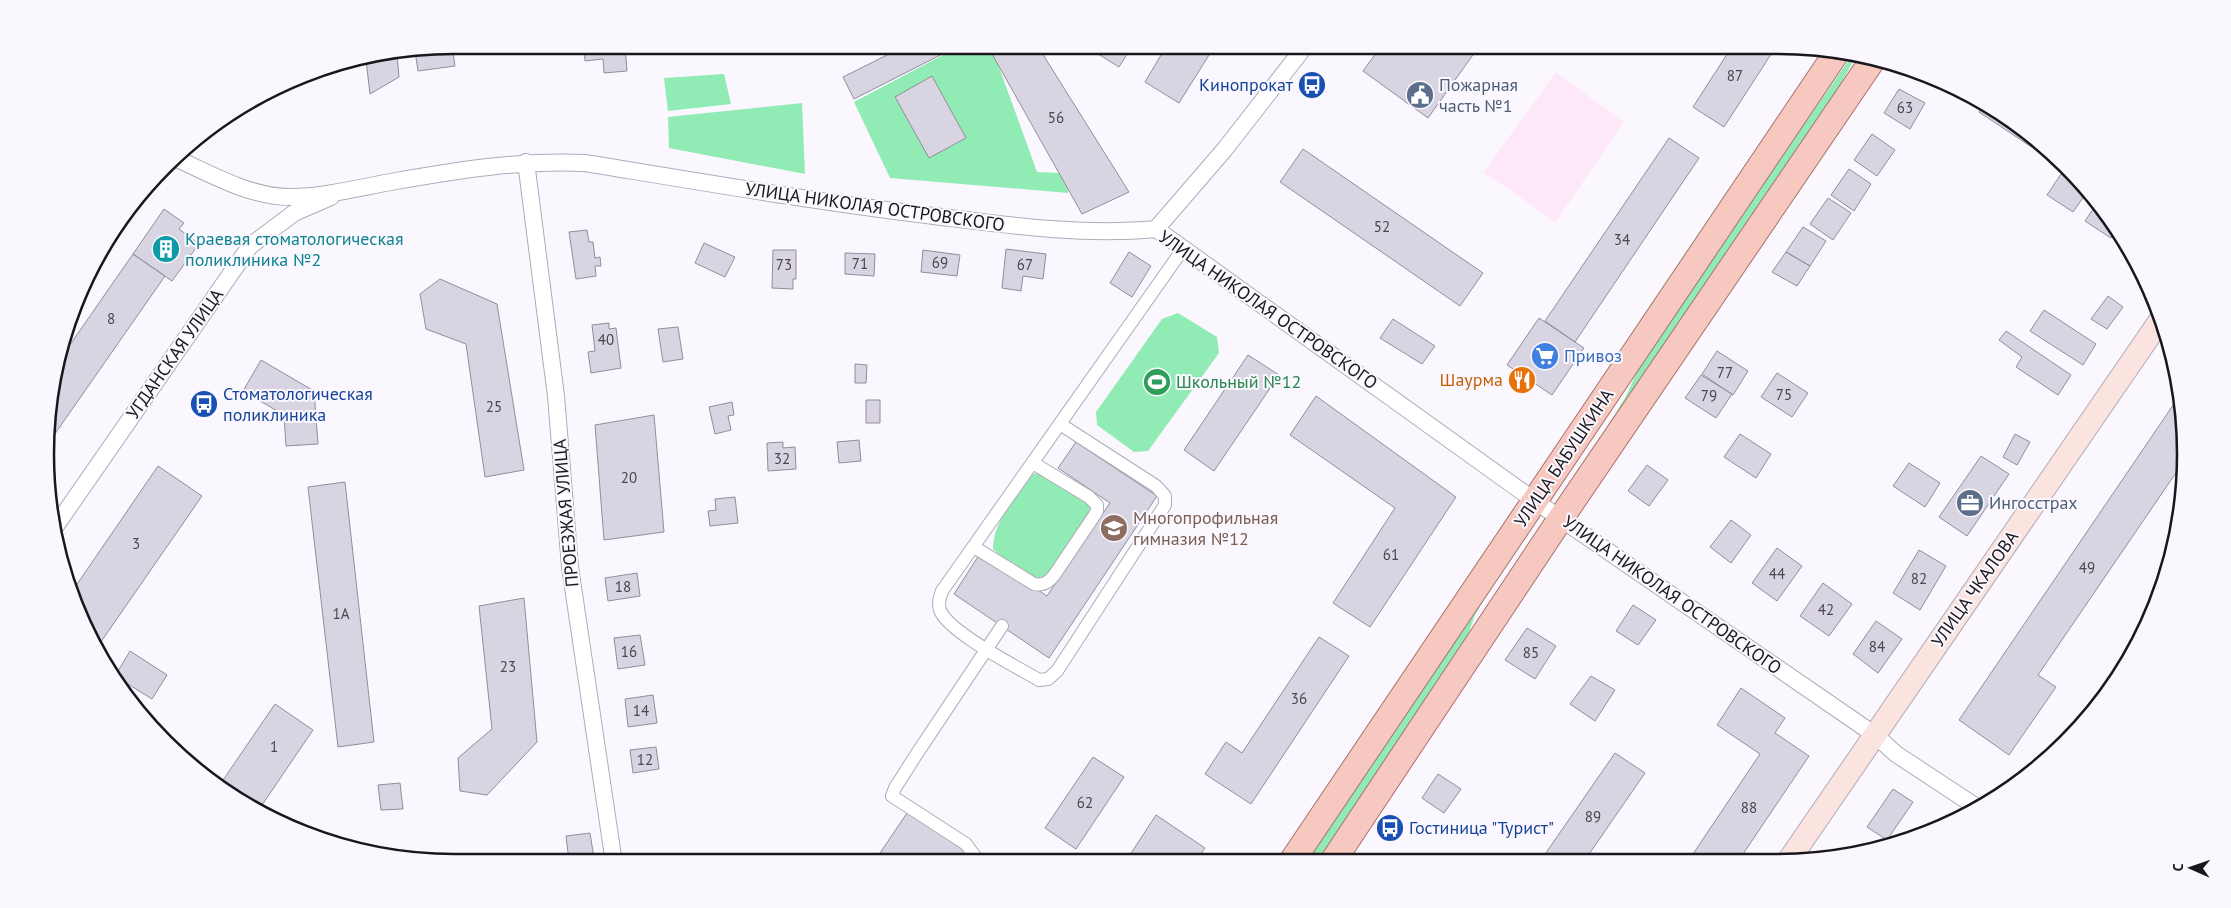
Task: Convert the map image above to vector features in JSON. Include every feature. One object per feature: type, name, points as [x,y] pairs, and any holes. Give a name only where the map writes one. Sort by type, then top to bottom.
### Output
[{"type":"main road","name":"УЛИЦА БАБУШКИНА","points":[[1297,854],[1833,58]]},
{"type":"main road","name":"УЛИЦА БАБУШКИНА","points":[[1338,854],[1561,518],[1870,64]]},
{"type":"main road","name":"УЛИЦА ЧКАЛОВА","points":[[1794,853],[2156,326]]},
{"type":"street","points":[[1156,230],[1224,150],[1299,54]]},
{"type":"street","points":[[182,161],[228,182],[259,192],[290,197],[347,190]]},
{"type":"street","name":"УЛИЦА НИКОЛАЯ ОСТРОВСКОГО","points":[[347,190],[447,172],[526,162],[585,163],[825,202],[1037,229],[1156,230],[1535,501],[1875,735],[1896,754],[1972,804]]},
{"type":"street","name":"ПРОЕЗЖАЯ УЛИЦА","points":[[526,162],[556,396],[570,567],[613,854]]},
{"type":"street","name":"УГДАНСКАЯ УЛИЦА","points":[[59,521],[250,246],[294,213],[347,190]]},
{"type":"street","points":[[1060,424],[1156,486],[1165,496],[1164,505],[1091,620],[1056,671],[1048,679],[1039,680],[984,648],[948,623],[940,610],[942,590],[1183,249]]},
{"type":"street","points":[[974,547],[1034,584],[1041,585],[1049,582],[1055,574],[1094,516],[1097,505],[1089,497],[1033,463]]},
{"type":"street","points":[[973,854],[966,844],[892,796],[916,755],[1002,626]]},
{"type":"shaded area","points":[[1556,72],[1624,122],[1555,223],[1509,189],[1483,173]]},
{"type":"green space","points":[[945,54],[994,54],[1037,172],[1061,173],[1068,184],[1068,193],[890,178],[854,102]]},
{"type":"green space","points":[[1849,60],[1853,61],[1836,92],[1577,475],[1625,398],[1647,351]]},
{"type":"green space","points":[[724,74],[731,104],[668,111],[664,78]]},
{"type":"green space","points":[[802,103],[805,174],[669,148],[668,117]]},
{"type":"green space","name":"Школьный №12","points":[[1178,313],[1217,337],[1219,353],[1148,451],[1134,452],[1097,425],[1096,412],[1162,319]]},
{"type":"green space","points":[[1039,473],[1088,503],[1092,511],[1048,575],[1037,579],[1014,566],[993,549],[994,538],[1001,518],[1033,474]]},
{"type":"green space","points":[[1520,540],[1475,615],[1463,649],[1323,854],[1308,854]]},
{"type":"building","points":[[453,54],[455,66],[418,71],[416,56]]},
{"type":"building","points":[[585,54],[626,54],[627,71],[604,73],[603,59],[585,61]]},
{"type":"building","points":[[889,54],[942,54],[854,99],[843,77]]},
{"type":"building","points":[[992,54],[1043,54],[1129,192],[1082,214]]},
{"type":"building","points":[[1098,54],[1127,54],[1119,67]]},
{"type":"building","points":[[1162,54],[1210,54],[1179,103],[1145,82]]},
{"type":"building","name":"Пожарная часть №1","points":[[1375,54],[1474,54],[1428,118],[1363,71]]},
{"type":"building","points":[[1727,54],[1771,54],[1724,127],[1693,107]]},
{"type":"building","points":[[397,58],[399,77],[370,94],[366,63]]},
{"type":"building","points":[[932,76],[966,138],[929,158],[895,97]]},
{"type":"building","points":[[1899,89],[1925,103],[1910,129],[1884,113]]},
{"type":"building","points":[[1981,109],[1999,121],[2037,149],[2036,150],[1979,112]]},
{"type":"building","points":[[1872,134],[1895,150],[1877,176],[1854,160]]},
{"type":"building","points":[[1669,138],[1699,158],[1575,342],[1545,321]]},
{"type":"building","points":[[1303,149],[1483,273],[1460,306],[1280,182]]},
{"type":"building","points":[[1849,169],[1871,184],[1854,211],[1831,195]]},
{"type":"building","points":[[2061,174],[2084,197],[2073,212],[2047,195]]},
{"type":"building","points":[[1828,198],[1851,213],[1833,240],[1810,224]]},
{"type":"building","points":[[2094,208],[2113,236],[2111,238],[2085,221]]},
{"type":"building","name":"Краевая стоматологическая поликлиника №2","points":[[164,209],[184,223],[179,229],[199,244],[172,281],[133,254]]},
{"type":"building","points":[[1803,227],[1826,241],[1810,266],[1786,252]]},
{"type":"building","points":[[587,230],[589,242],[593,242],[595,258],[600,257],[601,266],[595,266],[596,276],[576,279],[569,232]]},
{"type":"building","points":[[704,243],[735,257],[725,277],[695,263]]},
{"type":"building","points":[[1006,249],[1046,254],[1043,279],[1023,276],[1021,291],[1002,288]]},
{"type":"building","points":[[773,250],[796,250],[796,279],[793,279],[793,289],[772,288]]},
{"type":"building","points":[[923,250],[960,255],[957,276],[921,272]]},
{"type":"building","points":[[1129,252],[1151,266],[1132,297],[1110,283]]},
{"type":"building","points":[[1786,252],[1810,266],[1797,286],[1772,272]]},
{"type":"building","points":[[845,253],[875,254],[874,276],[845,274]]},
{"type":"building","points":[[133,254],[165,276],[55,434],[57,402],[68,348]]},
{"type":"building","points":[[440,279],[497,304],[524,470],[485,477],[466,344],[426,329],[420,294]]},
{"type":"building","points":[[2108,296],[2123,307],[2107,329],[2091,319]]},
{"type":"building","points":[[2044,310],[2096,344],[2083,365],[2030,331]]},
{"type":"building","name":"Привоз","points":[[1539,318],[1584,348],[1552,395],[1507,365]]},
{"type":"building","points":[[1393,319],[1435,346],[1422,364],[1380,338]]},
{"type":"building","points":[[609,323],[609,329],[616,328],[621,368],[591,373],[588,352],[595,351],[592,325]]},
{"type":"building","points":[[678,327],[683,359],[663,362],[658,329]]},
{"type":"building","points":[[2006,331],[2071,375],[2058,395],[2016,367],[2022,357],[1999,340]]},
{"type":"building","points":[[1717,351],[1748,371],[1733,395],[1702,374]]},
{"type":"building","points":[[1248,355],[1279,375],[1214,471],[1184,450]]},
{"type":"building","points":[[261,360],[314,391],[318,444],[286,446],[284,415],[243,391]]},
{"type":"building","points":[[855,364],[867,365],[866,383],[855,383]]},
{"type":"building","points":[[1777,373],[1808,393],[1792,417],[1761,397]]},
{"type":"building","points":[[1701,375],[1732,394],[1716,418],[1685,398]]},
{"type":"building","points":[[1316,396],[1456,497],[1370,627],[1333,603],[1395,508],[1290,435]]},
{"type":"building","points":[[866,400],[880,400],[880,423],[866,423]]},
{"type":"building","points":[[732,402],[734,415],[728,416],[731,430],[715,434],[709,407]]},
{"type":"building","points":[[2174,404],[2176,472],[2038,675],[2056,687],[2009,755],[1959,720]]},
{"type":"building","points":[[654,415],[664,532],[604,540],[595,425]]},
{"type":"building","points":[[1740,434],[1771,454],[1756,478],[1724,457]]},
{"type":"building","points":[[2015,434],[2030,442],[2017,465],[2003,457]]},
{"type":"building","points":[[859,440],[861,461],[839,463],[837,442]]},
{"type":"building","points":[[783,442],[783,448],[795,447],[796,469],[768,471],[767,443]]},
{"type":"building","name":"Многопрофильная гимназия №12","points":[[1076,442],[1157,496],[1049,658],[954,594],[981,552],[1047,596],[1110,503],[1058,468]]},
{"type":"building","points":[[1981,456],[2009,474],[1967,536],[1939,517]]},
{"type":"building","points":[[1909,463],[1940,483],[1925,507],[1893,486]]},
{"type":"building","points":[[1647,465],[1668,480],[1649,506],[1628,491]]},
{"type":"building","points":[[158,466],[202,496],[101,642],[76,586]]},
{"type":"building","points":[[345,482],[374,742],[338,747],[308,487]]},
{"type":"building","points":[[735,497],[738,523],[710,526],[708,511],[716,510],[715,499]]},
{"type":"building","points":[[1731,520],[1751,535],[1731,563],[1710,547]]},
{"type":"building","points":[[1777,548],[1802,566],[1777,601],[1752,583]]},
{"type":"building","points":[[1919,550],[1946,566],[1920,610],[1893,593]]},
{"type":"building","points":[[637,573],[640,596],[608,601],[605,578]]},
{"type":"building","points":[[1823,583],[1852,604],[1829,636],[1800,616]]},
{"type":"building","points":[[524,598],[537,742],[487,795],[460,791],[458,758],[492,729],[479,606]]},
{"type":"building","points":[[1633,605],[1656,620],[1638,645],[1616,631]]},
{"type":"building","points":[[1876,621],[1902,639],[1878,673],[1853,654]]},
{"type":"building","points":[[1527,628],[1556,646],[1535,679],[1505,660]]},
{"type":"building","points":[[640,635],[645,665],[618,669],[614,638]]},
{"type":"building","points":[[1319,637],[1349,656],[1251,804],[1205,774],[1226,742],[1242,753]]},
{"type":"building","points":[[130,651],[167,675],[152,699],[125,682],[118,671]]},
{"type":"building","points":[[1591,676],[1615,690],[1595,721],[1570,704]]},
{"type":"building","points":[[1741,688],[1785,718],[1775,733],[1809,756],[1743,854],[1693,854],[1760,754],[1717,725]]},
{"type":"building","points":[[653,695],[657,723],[628,727],[625,699]]},
{"type":"building","points":[[275,704],[313,730],[262,805],[223,781]]},
{"type":"building","points":[[656,747],[659,769],[633,773],[630,750]]},
{"type":"building","points":[[1615,753],[1645,773],[1589,854],[1545,854]]},
{"type":"building","points":[[1093,757],[1124,777],[1076,849],[1045,828]]},
{"type":"building","points":[[1438,774],[1461,789],[1444,813],[1422,798]]},
{"type":"building","points":[[400,783],[403,809],[381,810],[378,785]]},
{"type":"building","points":[[1893,789],[1913,802],[1888,839],[1867,827]]},
{"type":"building","points":[[909,810],[966,851],[964,854],[879,854]]},
{"type":"building","points":[[1156,815],[1205,848],[1201,854],[1131,854]]},
{"type":"building","points":[[590,833],[593,854],[568,854],[566,836]]},
{"type":"place","name":"Кинопрокат","points":[[1312,85]]},
{"type":"place","name":"Пожарная часть №1","points":[[1420,95]]},
{"type":"place","name":"Краевая стоматологическая поликлиника №2","points":[[166,249]]},
{"type":"place","name":"Привоз","points":[[1545,356]]},
{"type":"place","name":"Шаурма","points":[[1522,380]]},
{"type":"place","name":"Школьный №12","points":[[1157,382]]},
{"type":"place","name":"Стоматологическая поликлиника","points":[[204,404]]},
{"type":"place","name":"Ингосстрах","points":[[1970,503]]},
{"type":"place","name":"Многопрофильная гимназия №12","points":[[1114,528]]},
{"type":"place","name":"Гостиница \"Турист\"","points":[[1390,828]]}]
